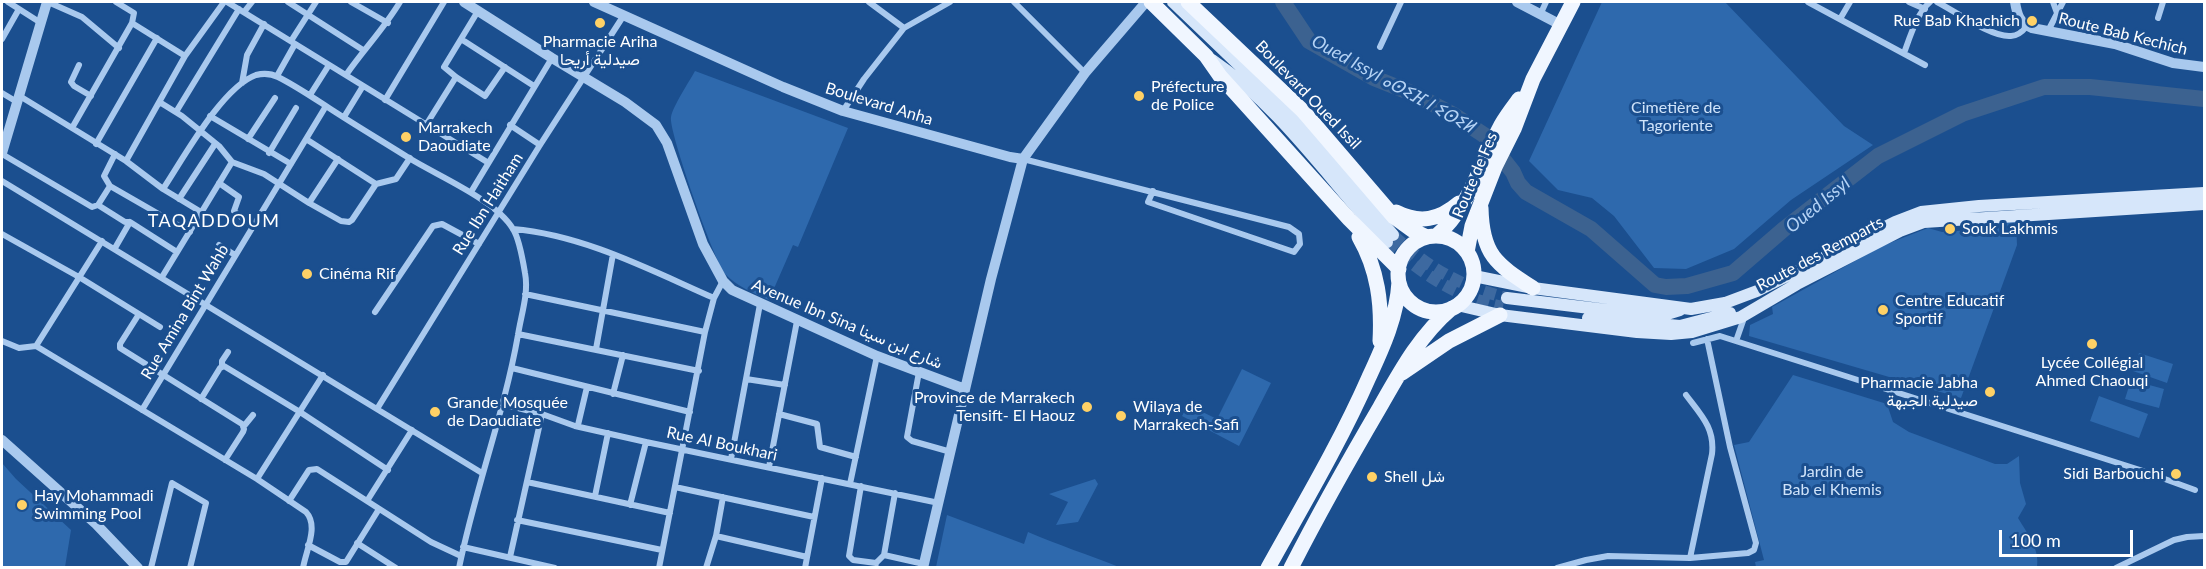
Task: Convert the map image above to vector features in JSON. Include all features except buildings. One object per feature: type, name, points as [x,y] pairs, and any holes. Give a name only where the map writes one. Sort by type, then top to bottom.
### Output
[{"type":"main road","name":"Boulevard Oued Issil","points":[[1151,2],[1206,56],[1252,93],[1390,238],[1286,110],[1173,2]]},
{"type":"main road","name":"Boulevard Oued Issil","points":[[1188,2],[1303,111],[1383,205],[1403,224],[1432,237]]},
{"type":"main road","name":"Route de Fes","points":[[1467,252],[1474,199],[1508,127],[1573,2]]},
{"type":"main road","name":"Boulevard Oued Issil","points":[[1206,56],[1220,76],[1399,275]]},
{"type":"main road","name":"Route des Remparts","points":[[1474,276],[1533,288],[1684,309],[1708,306],[1752,293],[1793,275],[1894,222],[1921,212],[1979,206],[2205,193]]},
{"type":"main road","points":[[1383,205],[1409,218],[1426,219],[1443,214],[1474,199],[1488,250],[1509,272],[1533,288]]},
{"type":"main road","name":"Route de Fes","points":[[1432,237],[1474,199]]},
{"type":"main road","name":"Route des Remparts","points":[[1455,306],[1504,307],[1671,334],[1702,331],[1741,316],[1767,300],[1900,231],[1930,221],[2205,204]]},
{"type":"main road","points":[[1349,219],[1368,253],[1379,291],[1381,322],[1379,356]]},
{"type":"main road","points":[[1268,567],[1347,424],[1379,356],[1397,307],[1399,275],[1408,249],[1416,242],[1432,237],[1453,240],[1467,252],[1472,263],[1474,276],[1468,293],[1436,322],[1418,343],[1355,447],[1291,567]]},
{"type":"main road","points":[[1399,275],[1405,295],[1418,307],[1436,312],[1455,306]]},
{"type":"main road","points":[[1504,307],[1680,326],[1711,319],[1767,300]]},
{"type":"main road","points":[[1397,376],[1504,307],[1648,315],[1667,314],[1684,309]]},
{"type":"street","points":[[8,2],[41,23]]},
{"type":"street","points":[[110,186],[98,205],[92,207],[2,153],[4,134],[18,99],[48,2],[82,17],[119,48]]},
{"type":"street","points":[[72,128],[132,23],[134,13],[116,2]]},
{"type":"street","points":[[126,161],[161,103],[185,56],[226,2],[487,162]]},
{"type":"street","points":[[176,112],[242,11],[252,2]]},
{"type":"street","points":[[288,2],[363,50]]},
{"type":"street","points":[[277,76],[316,2]]},
{"type":"street","points":[[351,2],[388,23]]},
{"type":"street","points":[[346,75],[363,50],[371,45],[388,23],[400,2]]},
{"type":"street","points":[[385,100],[444,2]]},
{"type":"street","name":"Avenue Ibn Sina شارع ابن سينا","points":[[464,2],[650,119],[662,132],[703,244],[723,281],[732,290],[877,356],[965,389]]},
{"type":"street","name":"Boulevard Anha","points":[[594,2],[610,5],[625,15],[764,79],[843,111],[1010,157],[1153,191],[1289,228],[1299,234],[1300,244],[1294,252],[1148,202],[1153,191]]},
{"type":"street","points":[[869,2],[904,28]]},
{"type":"street","points":[[843,111],[864,79],[904,28],[950,2]]},
{"type":"street","points":[[1014,2],[1085,73]]},
{"type":"street","points":[[884,555],[923,566],[991,279],[1023,159],[1085,73],[1146,2]]},
{"type":"street","points":[[1380,47],[1401,2]]},
{"type":"street","points":[[1517,2],[1561,25]]},
{"type":"street","points":[[1540,15],[1546,2]]},
{"type":"street","points":[[1808,2],[1925,64]]},
{"type":"street","points":[[1840,19],[1850,2]]},
{"type":"street","points":[[1909,2],[1924,9]]},
{"type":"street","points":[[1904,53],[1924,9],[1930,2]]},
{"type":"street","points":[[1937,2],[2001,35],[2014,36],[2027,26],[2019,17],[2015,2]]},
{"type":"street","points":[[2053,2],[2057,13]]},
{"type":"street","points":[[2048,31],[2063,2]]},
{"type":"street","points":[[2158,18],[2163,2]]},
{"type":"street","points":[[2,39],[19,9]]},
{"type":"street","points":[[478,11],[444,67],[485,96],[505,67]]},
{"type":"street","name":"Rue Ibn Haitham","points":[[377,408],[540,145],[625,15]]},
{"type":"street","points":[[132,23],[185,56]]},
{"type":"street","points":[[242,83],[247,56],[264,24]]},
{"type":"street","name":"Route Bab Kechich","points":[[2027,26],[2115,44],[2173,63],[2205,67]]},
{"type":"street","points":[[96,144],[157,38]]},
{"type":"street","points":[[460,39],[534,86]]},
{"type":"street","points":[[471,192],[487,162],[552,58]]},
{"type":"street","points":[[79,65],[71,82],[91,96]]},
{"type":"street","points":[[310,96],[329,65]]},
{"type":"street","points":[[163,189],[210,116],[242,83],[256,75],[269,74],[277,76],[410,158],[471,192],[498,213],[513,229],[525,269],[525,294],[512,368],[495,435],[482,473],[459,567]]},
{"type":"street","points":[[426,124],[456,77]]},
{"type":"street","points":[[344,117],[363,86]]},
{"type":"street","points":[[2,93],[72,128],[126,161],[163,189],[201,212]]},
{"type":"street","points":[[248,139],[276,98]]},
{"type":"street","points":[[161,103],[219,146],[232,162],[264,174],[341,221],[349,222],[376,184],[396,179],[410,158]]},
{"type":"street","name":"Rue Amina Bint Wahb","points":[[142,410],[326,106]]},
{"type":"street","points":[[269,153],[296,108]]},
{"type":"street","points":[[210,116],[291,164]]},
{"type":"street","points":[[510,125],[540,145]]},
{"type":"street","points":[[306,139],[376,184]]},
{"type":"street","points":[[179,199],[215,144]]},
{"type":"street","points":[[115,154],[104,176],[110,186],[190,232]]},
{"type":"street","points":[[309,203],[338,159]]},
{"type":"street","points":[[162,277],[232,162]]},
{"type":"street","points":[[2,181],[482,473]]},
{"type":"street","points":[[219,183],[240,197],[235,213],[253,226]]},
{"type":"street","points":[[98,205],[177,252]]},
{"type":"street","points":[[115,248],[130,222]]},
{"type":"street","points":[[375,312],[434,226],[442,224],[479,244]]},
{"type":"street","points":[[513,229],[555,235],[613,254],[714,298]]},
{"type":"street","points":[[2,234],[79,276],[160,327]]},
{"type":"street","points":[[36,346],[102,241]]},
{"type":"street","points":[[219,245],[235,255]]},
{"type":"street","points":[[596,349],[613,254]]},
{"type":"street","points":[[659,567],[705,332],[714,298],[723,281]]},
{"type":"street","points":[[525,294],[705,332]]},
{"type":"street","points":[[731,459],[760,304]]},
{"type":"street","points":[[139,314],[120,344],[120,348],[244,426]]},
{"type":"street","points":[[1736,341],[1743,321],[1741,316]]},
{"type":"street","points":[[769,467],[798,321]]},
{"type":"street","points":[[518,334],[699,371]]},
{"type":"street","points":[[1693,343],[1720,336],[2140,470],[2194,490]]},
{"type":"street","points":[[1557,567],[1608,556],[1654,555],[1690,558],[1748,553],[1754,550],[1756,543],[1730,447],[1707,339]]},
{"type":"street","points":[[2,341],[18,348],[36,346],[257,479],[310,516],[312,531],[303,567]]},
{"type":"street","points":[[201,399],[222,367],[222,361],[228,352]]},
{"type":"street","points":[[613,394],[623,355]]},
{"type":"street","points":[[850,484],[877,356]]},
{"type":"street","points":[[222,367],[226,367],[300,412],[388,470]]},
{"type":"street","points":[[512,368],[690,412]]},
{"type":"street","points":[[919,372],[907,437],[912,441],[951,452]]},
{"type":"street","points":[[257,479],[323,375]]},
{"type":"street","points":[[746,379],[785,385]]},
{"type":"street","points":[[578,425],[587,387]]},
{"type":"street","points":[[1686,395],[1712,432],[1713,444],[1690,558]]},
{"type":"street","name":"Rue Al Boukhari","points":[[502,404],[542,414],[575,426],[939,503]]},
{"type":"street","points":[[510,557],[542,414]]},
{"type":"street","points":[[779,414],[816,423],[819,427],[822,449],[843,452],[856,457]]},
{"type":"street","points":[[225,460],[243,432],[244,426],[253,415]]},
{"type":"street","points":[[367,501],[412,430]]},
{"type":"street","points":[[594,496],[608,433]]},
{"type":"street","points":[[2,440],[96,524],[138,567]]},
{"type":"street","points":[[630,505],[646,442]]},
{"type":"street","points":[[290,501],[309,470],[314,468],[431,542],[461,556]]},
{"type":"street","points":[[805,567],[822,478]]},
{"type":"street","points":[[527,482],[670,513]]},
{"type":"street","points":[[152,567],[172,483],[206,503],[190,567]]},
{"type":"street","points":[[861,486],[849,556],[853,560],[876,565],[884,555],[895,493]]},
{"type":"street","points":[[675,487],[814,517]]},
{"type":"street","points":[[706,567],[716,536],[723,497]]},
{"type":"street","points":[[308,545],[344,563],[348,561],[379,509]]},
{"type":"street","points":[[517,520],[662,550]]},
{"type":"street","points":[[716,536],[807,557]]},
{"type":"street","points":[[2119,566],[2174,540],[2205,536]]},
{"type":"street","points":[[357,543],[396,567]]},
{"type":"street","points":[[463,547],[555,567]]},
{"type":"green space","name":"Cimetière de Tagoriente","points":[[1602,2],[1725,2],[1844,126],[1873,145],[1791,200],[1734,249],[1686,269],[1654,268],[1614,216],[1592,198],[1558,190],[1529,161]]},
{"type":"green space","points":[[695,71],[848,128],[798,247],[793,245],[769,300],[740,286],[725,274],[712,247],[684,169],[671,117]]},
{"type":"green space","name":"Centre Educatif Sportif","points":[[1974,222],[2016,222],[2017,245],[1961,398],[1749,336],[1750,325],[1773,314],[1772,307],[1882,246],[1928,228],[1942,232],[1970,230]]},
{"type":"green space","points":[[2139,353],[2173,364],[2167,383],[2133,371]]},
{"type":"green space","points":[[1242,369],[1271,383],[1239,446],[1182,416],[1188,405],[1217,419]]},
{"type":"green space","name":"Jardin de Bab el Khemis","points":[[1793,375],[1887,404],[1893,422],[1909,432],[1995,464],[2007,464],[2019,456],[2020,483],[2026,504],[2018,518],[2035,548],[2037,567],[1756,567],[1755,562],[1764,560],[1734,445],[1749,442]]},
{"type":"green space","points":[[2131,380],[2164,389],[2159,408],[2125,399]]},
{"type":"green space","points":[[2099,396],[2148,414],[2139,438],[2090,421]]},
{"type":"green space","name":"Hay Mohammadi Swimming Pool","points":[[2,463],[71,530],[65,567],[2,567]]},
{"type":"green space","points":[[1095,479],[1098,484],[1078,522],[1056,525],[1068,502],[1049,494]]},
{"type":"green space","points":[[947,515],[1024,544],[1028,532],[1119,567],[936,567]]},
{"type":"waterway","name":"Oued Issyl","points":[[1283,2],[1309,41],[1374,78],[1414,94],[1452,114],[1484,135],[1526,192],[1591,229],[1655,285],[1666,287],[1687,286],[1733,273],[1784,229],[1878,156],[1962,114],[2044,87],[2090,87],[2204,99]]},
{"type":"tunnel","points":[[1393,235],[1419,258],[1446,275],[1474,288],[1507,298]]},
{"type":"tunnel","points":[[1387,242],[1440,283],[1470,297],[1503,307]]},
{"type":"place","name":"Rue Bab Khachich","points":[[2032,21]]},
{"type":"place","name":"Pharmacie Ariha صيدلية أريحا","points":[[600,23]]},
{"type":"place","name":"Préfecture de Police","points":[[1139,96]]},
{"type":"place","name":"Marrakech Daoudiate","points":[[406,137]]},
{"type":"place","name":"Souk Lakhmis","points":[[1950,229]]},
{"type":"place","name":"Cinéma Rif","points":[[307,274]]},
{"type":"place","name":"Centre Educatif Sportif","points":[[1883,310]]},
{"type":"place","name":"Lycée Collégial Ahmed Chaouqi","points":[[2092,344]]},
{"type":"place","name":"Pharmacie Jabha صيدلية الجبهة","points":[[1990,392]]},
{"type":"place","name":"Province de Marrakech Tensift- El Haouz","points":[[1087,407]]},
{"type":"place","name":"Grande Mosquée de Daoudiate","points":[[435,412]]},
{"type":"place","name":"Wilaya de Marrakech-Safi","points":[[1121,416]]},
{"type":"place","name":"Sidi Barbouchi","points":[[2176,474]]},
{"type":"place","name":"Shell شل","points":[[1372,477]]},
{"type":"place","name":"Hay Mohammadi Swimming Pool","points":[[22,505]]},
{"type":"district","name":"TAQADDOUM","points":[[214,221]]},
{"type":"water label","name":"Oued Issyl ⴰⵙⵉⴼ ⵏ ⵉⵙⵉⵍ","points":[[1393,84]]}]
